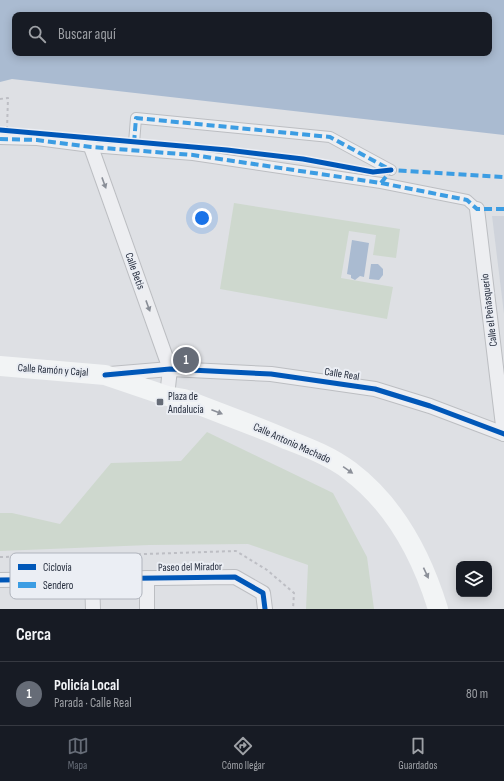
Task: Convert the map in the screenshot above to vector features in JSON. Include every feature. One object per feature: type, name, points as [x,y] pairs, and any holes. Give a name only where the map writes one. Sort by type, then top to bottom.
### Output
[{"type":"main road","name":"Calle Ramón y Cajal","points":[[0,366],[105,374]]},
{"type":"main road","points":[[105,374],[167,396]]},
{"type":"main road","name":"Calle Antonio Machado","points":[[167,396],[184,399],[319,452],[350,471],[379,498],[410,539],[428,577],[438,609]]},
{"type":"street","points":[[134,143],[136,118],[330,137],[391,170]]},
{"type":"street","points":[[0,139],[37,140],[91,147],[193,155],[381,184],[467,200],[477,209]]},
{"type":"street","name":"Calle Betis","points":[[91,147],[170,369],[167,396]]},
{"type":"street","name":"Calle el Peñasquerio","points":[[477,209],[504,434]]},
{"type":"street","points":[[105,374],[170,369]]},
{"type":"street","name":"Calle Real","points":[[170,369],[271,374],[375,389],[430,406],[504,434]]},
{"type":"street","name":"Paseo del Mirador","points":[[142,578],[235,577],[262,593],[265,609]]},
{"type":"street","points":[[147,578],[147,609]]},
{"type":"street","name":"Paseo del Mirador","points":[[0,580],[10,580]]},
{"type":"street","points":[[93,599],[93,609]]},
{"type":"path","points":[[0,99],[8,98],[7,130]]},
{"type":"path","points":[[0,130],[15,131]]},
{"type":"path","points":[[142,555],[236,551],[267,570],[294,593],[293,609]]},
{"type":"path","points":[[0,557],[10,557]]},
{"type":"shaded area","points":[[234,203],[400,229],[396,258],[373,255],[376,235],[349,231],[341,278],[393,287],[387,319],[220,289]]},
{"type":"shaded area","points":[[492,216],[504,216],[504,314]]},
{"type":"shaded area","points":[[207,432],[333,493],[367,557],[374,609],[306,609],[308,565],[248,544],[149,545],[0,551],[0,513],[12,513],[60,524],[111,463],[181,461]]},
{"type":"water","points":[[0,0],[504,0],[504,135],[12,79],[0,82]]},
{"type":"water","points":[[352,240],[369,243],[364,277],[360,276],[355,280],[351,278],[351,275],[347,274]]},
{"type":"water","points":[[371,264],[378,264],[383,269],[383,275],[379,280],[369,279]]},
{"type":"marked path","points":[[134,143],[136,118],[330,137],[389,169]]},
{"type":"marked path","points":[[0,139],[37,140],[91,147],[193,155],[381,183],[467,200],[477,209],[504,209]]},
{"type":"marked path","points":[[381,183],[391,170],[504,177]]},
{"type":"cycle path","points":[[0,130],[227,150],[303,159],[373,172],[391,170]]},
{"type":"cycle path","points":[[105,375],[170,369],[271,374],[375,389],[430,406],[504,434]]},
{"type":"cycle path","points":[[142,578],[235,577],[263,593],[265,609]]},
{"type":"cycle path","points":[[0,580],[10,580]]},
{"type":"place","name":"Policía Local","points":[[186,360]]},
{"type":"place","name":"Plaza de Andalucía","points":[[160,402]]}]
